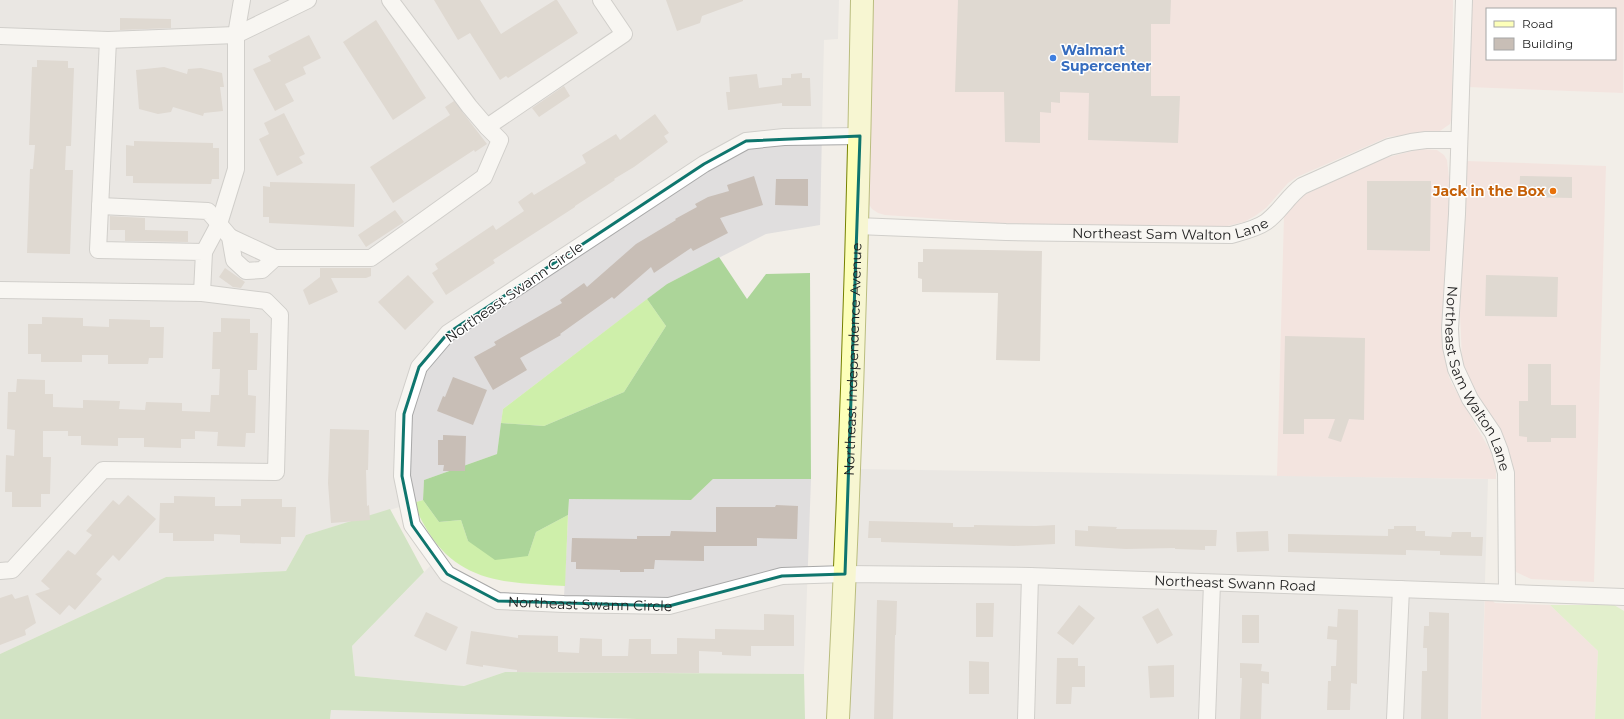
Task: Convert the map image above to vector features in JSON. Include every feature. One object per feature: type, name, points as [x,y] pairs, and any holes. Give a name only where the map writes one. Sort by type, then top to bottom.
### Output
[{"type":"street","points":[[202,292],[204,252],[219,224],[236,169],[236,35],[242,0]]},
{"type":"street","points":[[0,36],[108,40],[236,35],[308,0]]},
{"type":"street","points":[[100,206],[208,211],[230,237],[275,258],[371,258],[484,177],[500,140],[469,106],[390,0]]},
{"type":"street","points":[[487,127],[624,34],[601,0]]},
{"type":"street","name":"Northeast Independence Avenue","points":[[838,719],[845,574],[857,226],[862,0]]},
{"type":"street","name":"Northeast Sam Walton Lane","points":[[1464,0],[1457,214],[1450,329],[1451,347],[1456,369],[1470,399],[1493,433],[1506,473],[1507,593]]},
{"type":"street","points":[[108,40],[98,250],[204,252]]},
{"type":"street","name":"Northeast Swann Circle","points":[[845,574],[782,576],[669,606],[564,604],[498,600],[448,574],[412,525],[402,476],[404,414],[419,367],[448,333],[704,164],[746,141],[784,137],[860,136]]},
{"type":"street","name":"Northeast Sam Walton Lane","points":[[857,226],[1006,232],[1230,235],[1247,231],[1266,222],[1293,193],[1302,186],[1389,148],[1411,142],[1426,140],[1459,140]]},
{"type":"street","points":[[230,237],[234,260],[246,271],[262,270],[275,258]]},
{"type":"street","points":[[0,290],[202,292],[266,301],[280,315],[276,472],[103,470],[12,570],[0,571]]},
{"type":"street","name":"Northeast Swann Road","points":[[845,574],[1030,576],[1624,597]]},
{"type":"street","points":[[1026,719],[1030,576]]},
{"type":"street","points":[[1207,719],[1212,583]]},
{"type":"street","points":[[1395,719],[1401,589]]},
{"type":"highlighted area","points":[[860,136],[845,574],[782,576],[669,606],[498,601],[447,574],[412,525],[402,476],[404,414],[419,367],[448,333],[704,164],[746,141]]},
{"type":"shaded area","points":[[0,0],[839,0],[838,39],[824,40],[820,225],[766,234],[667,284],[503,409],[497,454],[424,480],[423,500],[306,535],[286,571],[166,577],[0,654]]},
{"type":"shaded area","points":[[872,0],[1453,0],[1452,116],[1450,124],[1440,131],[1388,137],[1297,177],[1288,183],[1266,208],[1255,216],[1244,222],[1219,228],[1207,229],[997,223],[885,215],[872,209],[868,203]]},
{"type":"shaded area","points":[[1470,0],[1624,0],[1623,93],[1467,87]]},
{"type":"shaded area","points":[[1420,149],[1437,150],[1444,155],[1447,160],[1449,178],[1446,309],[1447,366],[1452,384],[1491,452],[1496,470],[1496,479],[1277,476],[1284,215],[1304,195],[1381,159]]},
{"type":"shaded area","points":[[1467,161],[1606,166],[1594,582],[1531,579],[1516,572],[1514,567],[1515,503],[1512,461],[1501,434],[1470,384],[1462,359],[1460,315]]},
{"type":"shaded area","points":[[857,469],[1488,479],[1481,719],[846,719]]},
{"type":"shaded area","points":[[713,479],[811,479],[804,674],[505,672],[464,686],[355,676],[352,646],[433,563],[488,591],[564,597],[569,499],[691,500]]},
{"type":"shaded area","points":[[1485,593],[1495,603],[1550,605],[1598,651],[1595,719],[1481,719]]},
{"type":"shaded area","points":[[331,710],[637,719],[330,719]]},
{"type":"green space","points":[[719,257],[747,299],[766,274],[810,273],[811,479],[713,479],[691,500],[569,499],[568,515],[536,532],[528,556],[495,560],[468,541],[461,520],[439,522],[423,500],[424,480],[497,454],[501,423],[544,426],[624,392],[666,326],[647,299],[667,284]]},
{"type":"green space","points":[[647,299],[666,326],[624,392],[544,426],[501,423],[503,409]]},
{"type":"green space","points":[[423,500],[439,522],[461,520],[468,541],[528,556],[536,532],[568,515],[565,586],[525,584],[489,578],[456,562],[442,550],[429,533],[413,503]]},
{"type":"green space","points":[[390,509],[424,572],[352,646],[355,676],[464,686],[505,672],[804,674],[805,719],[637,719],[331,710],[330,719],[0,719],[0,654],[166,577],[286,571],[306,535]]},
{"type":"green space","points":[[1550,605],[1614,605],[1624,611],[1624,719],[1595,719],[1598,651]]},
{"type":"building","points":[[434,0],[480,0],[501,34],[557,0],[578,33],[508,78],[506,76],[500,80],[470,33],[458,40]]},
{"type":"building","points":[[666,0],[743,1],[702,16],[700,23],[677,31]]},
{"type":"building","name":"Walmart Supercenter","points":[[958,0],[1171,0],[1170,24],[1151,24],[1151,96],[1180,96],[1178,143],[1088,140],[1089,93],[1060,92],[1060,103],[1051,102],[1051,113],[1040,112],[1040,143],[1005,142],[1004,92],[955,92]]},
{"type":"building","points":[[120,18],[171,19],[171,28],[120,30]]},
{"type":"building","points":[[376,20],[426,98],[393,120],[343,42]]},
{"type":"building","points":[[309,35],[321,58],[303,67],[306,74],[285,84],[294,101],[275,111],[253,69],[271,61],[268,56]]},
{"type":"building","points":[[37,60],[68,61],[68,68],[74,68],[71,146],[66,146],[65,170],[73,170],[70,254],[27,253],[30,169],[33,169],[35,145],[29,145],[32,67],[37,67]]},
{"type":"building","points":[[164,67],[187,74],[188,69],[201,68],[222,73],[224,87],[220,87],[223,111],[204,113],[203,116],[173,107],[171,112],[158,114],[139,109],[136,70]]},
{"type":"building","points":[[802,73],[802,78],[810,78],[811,106],[782,106],[782,103],[728,110],[726,92],[730,92],[729,77],[757,74],[759,88],[782,85],[782,78],[791,78],[791,74]]},
{"type":"building","points":[[564,86],[570,96],[539,117],[532,108]]},
{"type":"building","points":[[454,101],[487,144],[475,152],[474,150],[393,203],[370,167],[450,115],[445,107]]},
{"type":"building","points":[[284,113],[305,154],[299,157],[303,163],[277,176],[259,139],[269,134],[264,123]]},
{"type":"building","points":[[655,114],[669,133],[664,136],[668,142],[575,207],[493,260],[495,263],[446,295],[432,273],[438,269],[435,264],[493,225],[496,230],[524,211],[518,202],[532,192],[534,195],[586,163],[582,155],[616,134],[620,140]]},
{"type":"building","points":[[134,141],[213,143],[213,148],[219,148],[219,179],[212,179],[211,184],[133,183],[133,176],[126,176],[126,145],[134,146]]},
{"type":"building","points":[[754,176],[763,205],[720,218],[728,233],[693,251],[691,248],[654,273],[651,267],[614,299],[612,297],[560,334],[561,335],[520,358],[527,370],[493,390],[474,357],[496,345],[494,342],[562,303],[560,300],[584,283],[587,287],[636,244],[697,207],[695,204],[708,197],[729,191],[727,185]]},
{"type":"building","points":[[1520,176],[1572,177],[1572,198],[1519,197]]},
{"type":"building","points":[[776,179],[808,179],[808,206],[775,205]]},
{"type":"building","points":[[1367,181],[1431,181],[1430,251],[1367,250]]},
{"type":"building","points":[[270,182],[355,184],[354,227],[269,223],[269,217],[263,217],[263,186],[270,187]]},
{"type":"building","points":[[395,210],[404,222],[366,247],[358,235]]},
{"type":"building","points":[[110,216],[145,218],[145,230],[188,231],[188,242],[125,241],[125,230],[110,230]]},
{"type":"building","points":[[923,249],[1042,251],[1040,361],[996,360],[998,293],[922,292],[922,279],[918,278],[918,262],[923,262]]},
{"type":"building","points":[[225,268],[245,282],[241,288],[233,287],[219,277]]},
{"type":"building","points":[[320,268],[371,268],[371,276],[366,278],[331,278],[338,292],[309,305],[303,290],[320,277]]},
{"type":"building","points":[[408,275],[434,302],[405,330],[378,302]]},
{"type":"building","points":[[1486,275],[1558,277],[1557,317],[1485,316]]},
{"type":"building","points":[[42,317],[83,318],[83,326],[109,327],[109,319],[150,320],[150,327],[164,327],[163,358],[149,358],[148,364],[108,364],[108,355],[82,355],[82,362],[41,362],[41,354],[28,354],[28,324],[42,324]]},
{"type":"building","points":[[221,318],[250,319],[250,333],[258,333],[257,370],[248,370],[248,395],[256,396],[255,433],[246,433],[245,447],[217,446],[218,432],[195,431],[195,439],[181,439],[181,448],[144,447],[144,438],[118,438],[118,446],[81,445],[81,436],[68,436],[68,431],[43,431],[43,457],[51,457],[50,494],[41,494],[41,507],[12,507],[12,492],[5,492],[6,455],[14,456],[15,430],[7,429],[8,392],[16,392],[17,379],[45,380],[45,394],[53,394],[53,407],[83,408],[83,400],[120,401],[119,409],[145,410],[146,402],[182,403],[182,411],[210,412],[211,395],[219,395],[220,369],[212,369],[213,332],[221,332]]},
{"type":"building","points":[[1285,336],[1365,338],[1364,420],[1349,419],[1341,442],[1328,438],[1335,419],[1304,419],[1304,434],[1283,434]]},
{"type":"building","points":[[1528,364],[1551,364],[1551,405],[1576,405],[1576,438],[1551,438],[1551,442],[1527,442],[1527,437],[1519,436],[1519,401],[1528,401]]},
{"type":"building","points":[[453,377],[487,390],[473,425],[437,411],[443,396],[445,397]]},
{"type":"building","points":[[330,429],[369,430],[368,470],[366,470],[367,506],[369,505],[370,520],[331,523],[328,483]]},
{"type":"building","points":[[443,435],[466,436],[465,471],[443,471],[444,465],[438,465],[438,440],[443,440]]},
{"type":"building","points":[[128,495],[156,519],[119,561],[113,555],[96,574],[102,579],[75,610],[69,605],[60,615],[35,594],[50,589],[41,581],[68,550],[75,555],[92,535],[86,531],[113,500],[119,505]]},
{"type":"building","points":[[174,496],[215,497],[215,506],[241,506],[241,499],[282,499],[282,507],[296,507],[295,537],[281,537],[281,544],[240,543],[240,535],[214,534],[214,541],[173,541],[173,533],[159,533],[160,503],[174,503]]},
{"type":"building","points":[[776,505],[798,506],[797,539],[757,538],[757,546],[704,546],[704,561],[655,560],[654,569],[644,569],[644,572],[576,569],[576,562],[571,562],[572,538],[637,539],[637,536],[670,536],[671,531],[716,532],[716,507],[775,507]]},
{"type":"building","points":[[869,521],[953,523],[953,527],[974,527],[974,525],[1055,525],[1055,544],[1014,546],[881,542],[881,538],[868,538]]},
{"type":"building","points":[[1088,526],[1117,527],[1116,529],[1217,530],[1216,546],[1205,546],[1205,550],[1175,548],[1126,549],[1075,546],[1075,530],[1088,531]]},
{"type":"building","points":[[1394,526],[1416,526],[1416,531],[1425,531],[1425,536],[1451,537],[1452,532],[1471,532],[1471,537],[1483,537],[1482,556],[1440,555],[1440,551],[1406,550],[1406,555],[1288,552],[1288,534],[1388,536],[1388,529],[1394,529]]},
{"type":"building","points":[[1268,531],[1269,551],[1237,552],[1236,532]]},
{"type":"building","points":[[12,594],[15,599],[28,595],[36,623],[25,630],[26,635],[0,645],[0,598]]},
{"type":"building","points":[[877,600],[897,601],[893,719],[874,719]]},
{"type":"building","points":[[976,603],[994,603],[993,637],[976,637]]},
{"type":"building","points":[[1079,605],[1095,618],[1073,645],[1057,633]]},
{"type":"building","points":[[1158,608],[1173,635],[1157,644],[1142,617]]},
{"type":"building","points":[[1338,609],[1358,610],[1357,684],[1351,683],[1350,710],[1327,710],[1328,681],[1331,681],[1331,666],[1336,666],[1337,640],[1327,639],[1328,626],[1337,627]]},
{"type":"building","points":[[426,612],[458,627],[446,651],[414,636]]},
{"type":"building","points":[[1429,612],[1449,613],[1448,719],[1421,719],[1422,671],[1427,671],[1427,648],[1423,648],[1424,626],[1429,626]]},
{"type":"building","points":[[764,614],[794,615],[794,646],[751,646],[751,656],[722,655],[722,652],[699,651],[699,673],[517,672],[517,670],[466,664],[471,631],[518,638],[518,635],[558,636],[558,652],[579,653],[580,638],[602,639],[602,656],[628,656],[629,639],[651,639],[651,654],[677,654],[677,638],[715,639],[715,629],[764,630]]},
{"type":"building","points":[[1242,615],[1259,615],[1259,643],[1242,643]]},
{"type":"building","points":[[1057,658],[1078,658],[1078,666],[1085,666],[1085,687],[1072,687],[1071,704],[1056,704]]},
{"type":"building","points":[[969,661],[989,662],[989,694],[969,694]]},
{"type":"building","points":[[1240,663],[1262,664],[1261,671],[1269,672],[1269,684],[1262,683],[1261,719],[1240,719],[1242,678],[1240,678]]},
{"type":"building","points":[[1174,665],[1174,697],[1150,698],[1148,666]]},
{"type":"place","name":"Walmart Supercenter","points":[[1053,58]]},
{"type":"place","name":"Jack in the Box","points":[[1553,191]]}]
